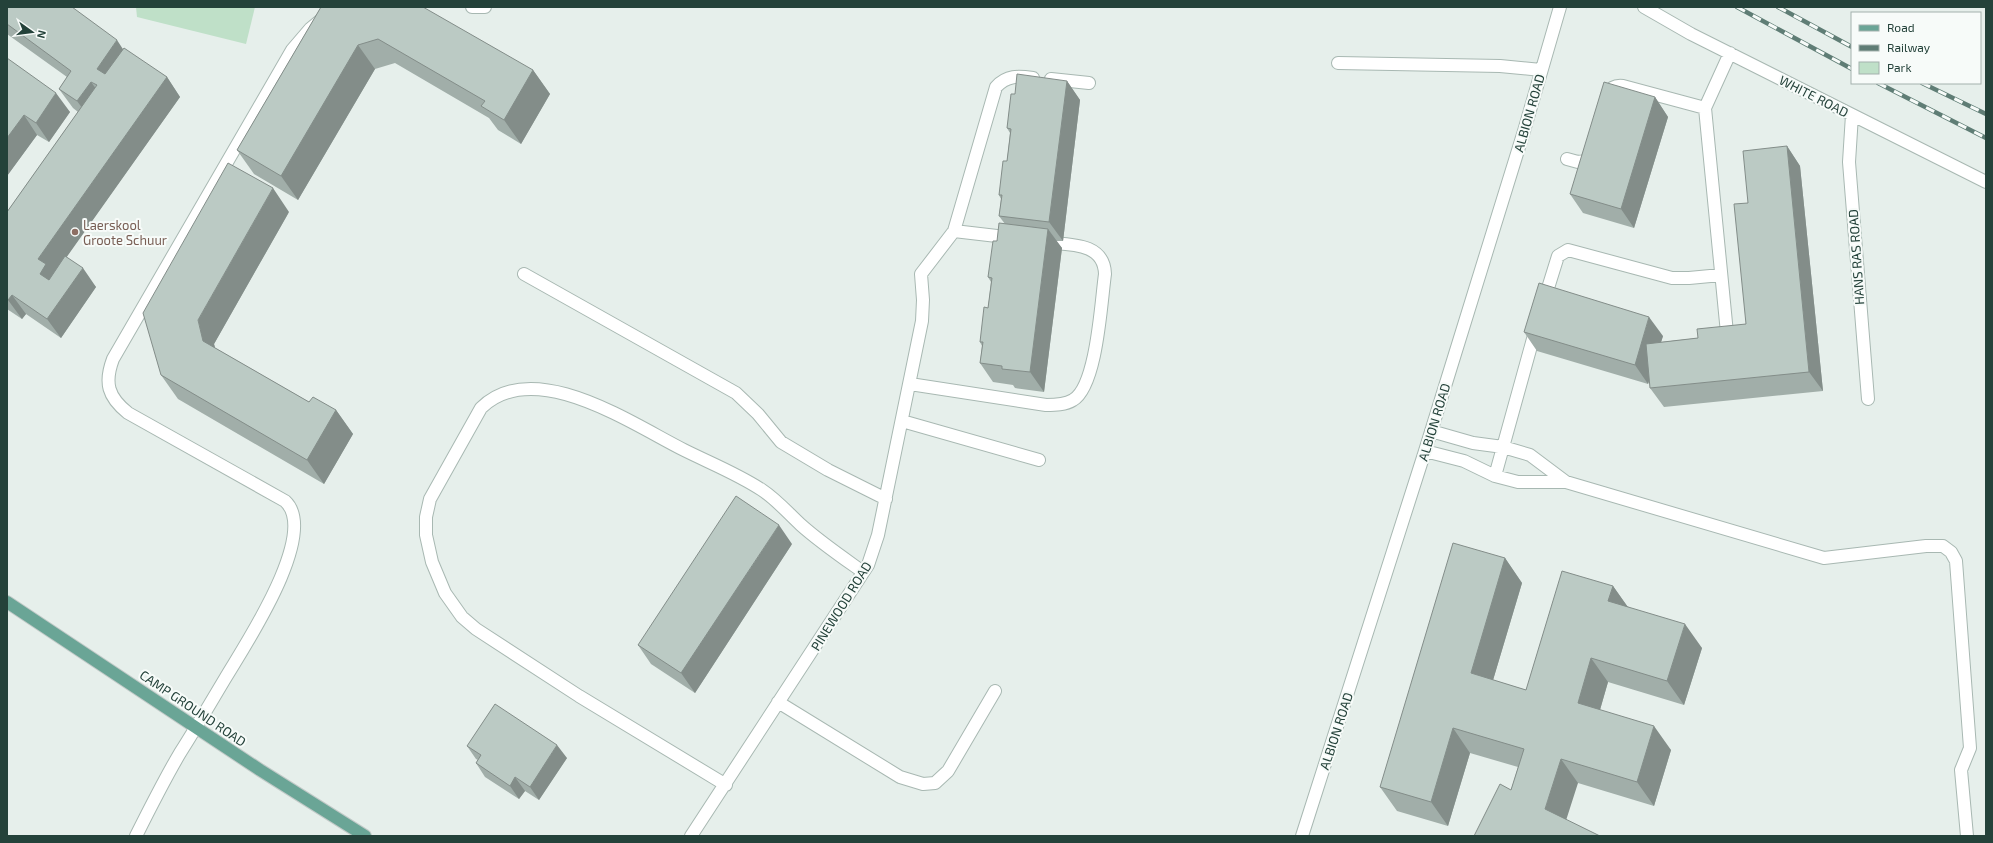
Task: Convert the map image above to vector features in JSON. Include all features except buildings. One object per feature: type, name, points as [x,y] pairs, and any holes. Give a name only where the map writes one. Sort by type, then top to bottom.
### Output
[{"type":"main road","name":"CAMP GROUND ROAD","points":[[7,602],[260,770],[365,836]]},
{"type":"street","points":[[136,836],[170,770],[197,727],[272,597],[280,579],[292,542],[294,514],[285,501],[128,413],[118,405],[111,395],[108,383],[109,371],[117,352],[292,50],[310,29],[337,7]]},
{"type":"street","points":[[472,7],[485,7]]},
{"type":"street","name":"ALBION ROAD","points":[[1302,836],[1432,431],[1560,7]]},
{"type":"street","name":"WHITE ROAD","points":[[1644,7],[1730,53],[1986,182]]},
{"type":"street","points":[[1728,333],[1705,108],[1730,53]]},
{"type":"street","points":[[1338,63],[1500,66],[1541,70]]},
{"type":"street","points":[[910,384],[1046,405],[1061,404],[1074,400],[1085,386],[1092,369],[1105,274],[1105,265],[1100,256],[1093,250],[1084,247],[954,231],[996,87],[1002,81],[1010,77],[1018,76],[1089,83]]},
{"type":"street","points":[[1604,108],[1608,93],[1617,85],[1705,108]]},
{"type":"street","name":"HANS RAS ROAD","points":[[1852,115],[1849,162],[1868,398]]},
{"type":"street","points":[[1567,159],[1578,162],[1585,161],[1592,153],[1596,138]]},
{"type":"street","name":"PINEWOOD ROAD","points":[[691,836],[726,785],[863,572],[874,552],[910,384],[924,309],[920,274],[954,231]]},
{"type":"street","points":[[1495,476],[1528,354],[1558,256],[1568,250],[1572,250],[1672,278],[1721,275]]},
{"type":"street","points":[[524,274],[736,393],[755,410],[780,442],[828,470],[886,499]]},
{"type":"street","points":[[726,785],[579,696],[476,630],[462,617],[444,593],[432,562],[426,535],[426,517],[430,499],[481,408],[497,396],[507,391],[524,388],[556,391],[611,412],[684,450],[735,474],[762,490],[800,524],[863,572]]},
{"type":"street","points":[[902,421],[1039,460]]},
{"type":"street","points":[[1432,431],[1472,442],[1503,447],[1530,455],[1566,482]]},
{"type":"street","points":[[1425,451],[1464,461],[1495,476],[1525,483],[1566,482],[1824,558],[1926,546],[1943,546],[1951,552],[1956,561],[1970,748],[1960,770],[1967,836]]},
{"type":"street","points":[[778,702],[900,777],[923,784],[935,783],[948,771],[995,691]]},
{"type":"green space","points":[[136,7],[255,7],[246,44],[137,17]]},
{"type":"railway","points":[[1737,7],[1851,68]]},
{"type":"railway","points":[[1778,7],[1851,46]]},
{"type":"railway","points":[[1880,84],[1986,138]]},
{"type":"railway","points":[[1924,84],[1986,114]]},
{"type":"place","name":"Laerskool Groote Schuur","points":[[75,232]]}]
